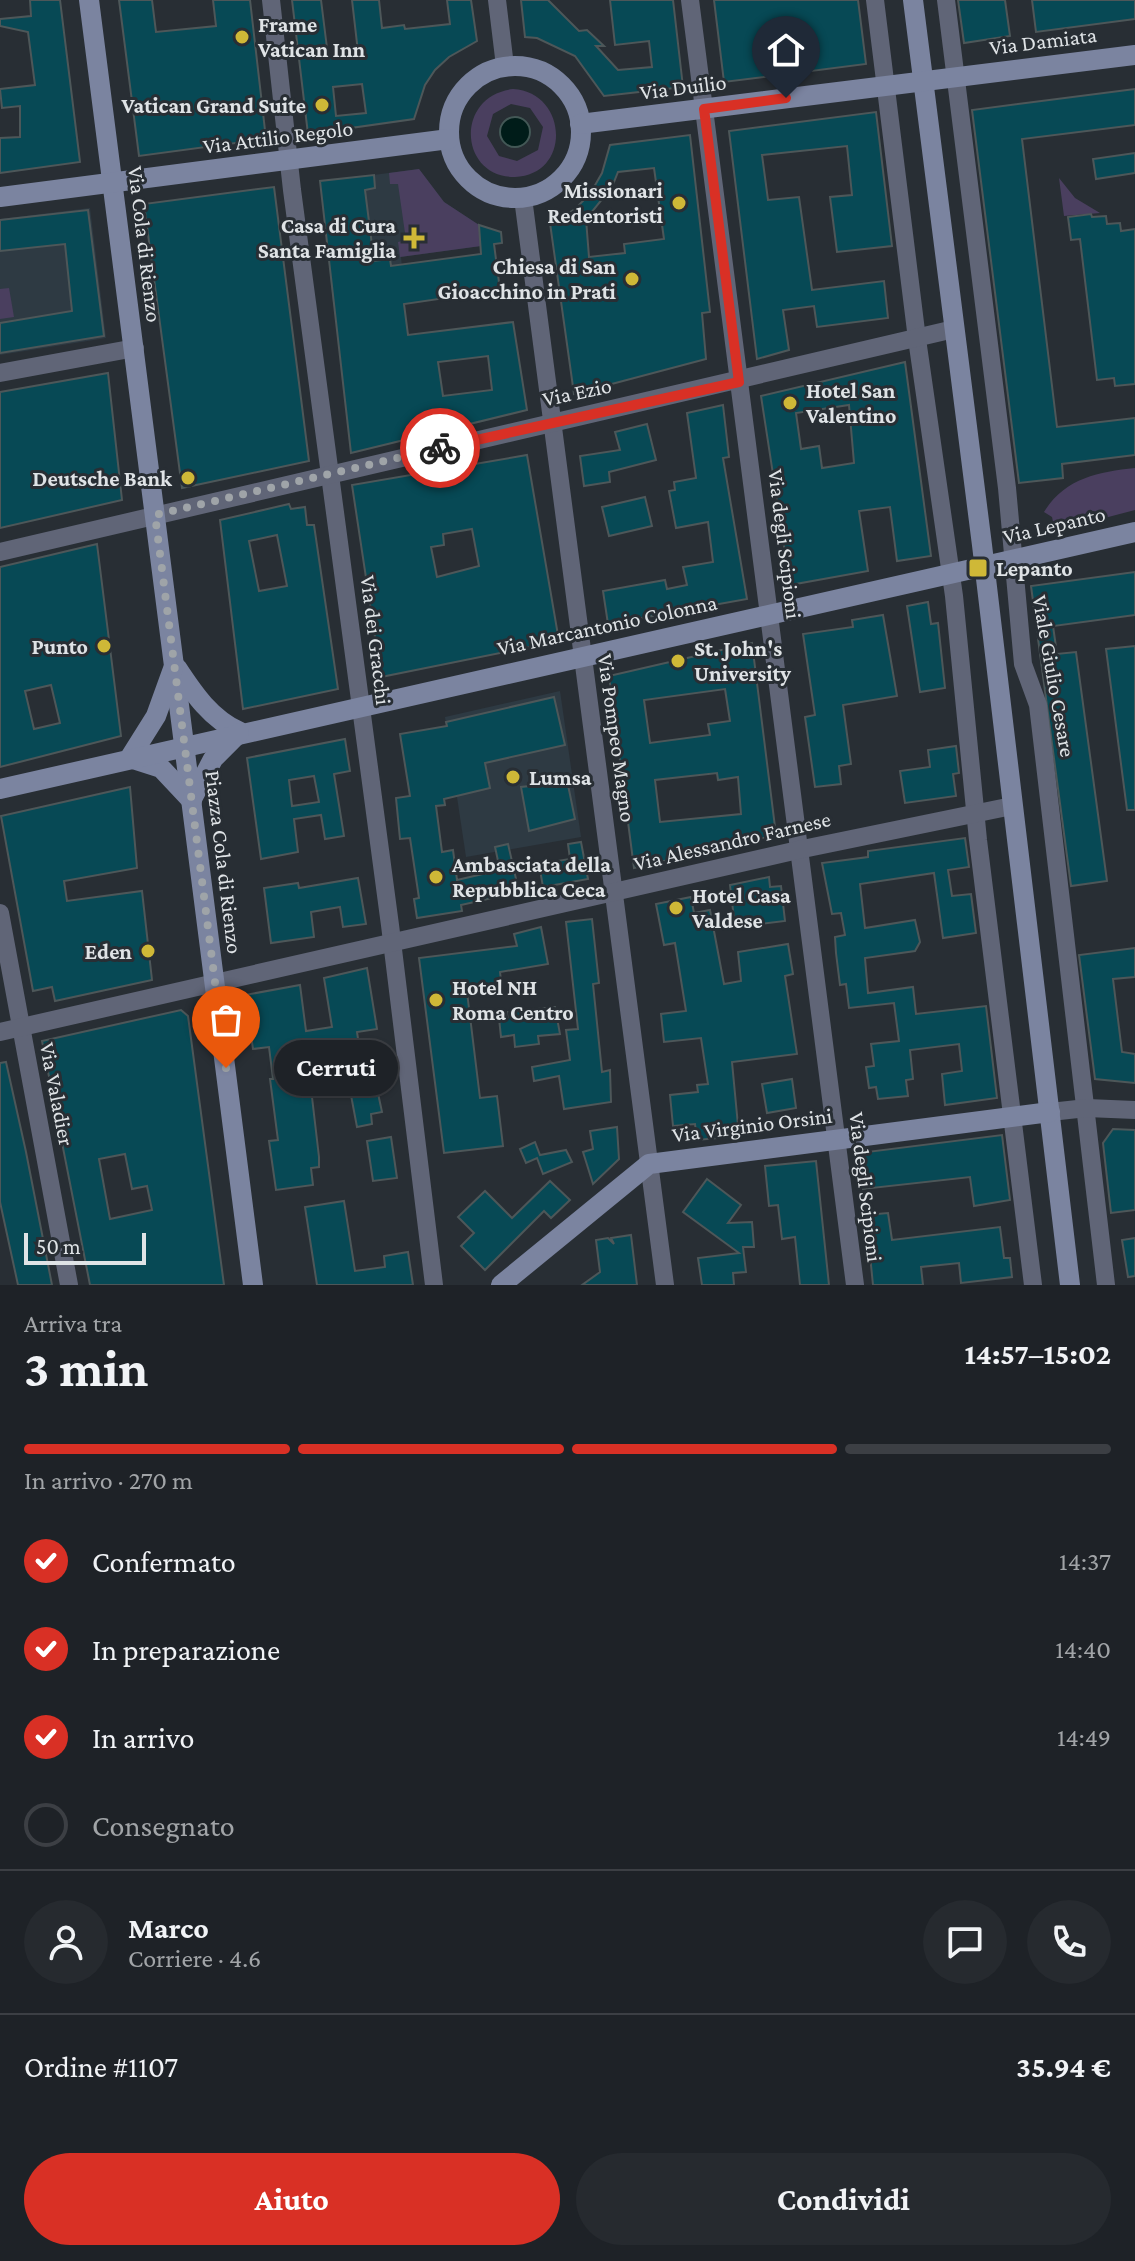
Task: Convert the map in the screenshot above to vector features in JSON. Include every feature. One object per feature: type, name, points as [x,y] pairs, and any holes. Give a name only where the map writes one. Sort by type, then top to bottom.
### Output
[{"type":"street","name":"Via Cola di Rienzo","points":[[89,0],[154,505]]},
{"type":"street","name":"Via dei Gracchi","points":[[271,0],[288,160],[393,943],[434,1285]]},
{"type":"street","points":[[497,0],[505,66]]},
{"type":"street","name":"Via degli Scipioni","points":[[690,0],[855,1285]]},
{"type":"street","points":[[875,0],[888,84],[917,339],[951,572],[975,812],[1033,1285]]},
{"type":"street","points":[[913,0],[1070,1285]]},
{"type":"street","name":"Viale Giulio Cesare","points":[[946,0],[1023,664],[1038,705],[1106,1285]]},
{"type":"street","name":"Via Damiata","points":[[956,75],[1135,55]]},
{"type":"street","points":[[505,66],[534,68],[557,81],[574,102],[580,124],[578,152],[566,173],[548,189],[523,198],[497,196],[473,183],[456,162],[449,139],[452,112],[463,90],[482,75],[505,66]]},
{"type":"street","points":[[888,84],[956,75]]},
{"type":"street","name":"Via Duilio","points":[[580,124],[888,84]]},
{"type":"street","name":"Via Attilio Regolo","points":[[0,197],[449,139]]},
{"type":"street","name":"Via Pompeo Magno","points":[[523,198],[665,1285]]},
{"type":"street","name":"Via Ezio","points":[[154,505],[210,500],[739,382],[954,329]]},
{"type":"street","points":[[0,373],[135,348]]},
{"type":"street","points":[[0,552],[100,528],[154,505]]},
{"type":"street","name":"Piazza Cola di Rienzo","points":[[154,505],[216,992]]},
{"type":"street","name":"Via Lepanto","points":[[984,565],[1135,532]]},
{"type":"street","name":"Via Marcantonio Colonna","points":[[240,732],[984,565]]},
{"type":"street","points":[[174,665],[204,705],[221,722],[240,732],[213,759],[192,801],[161,768],[129,759],[156,716],[174,665]]},
{"type":"street","name":"Piazza Cola di Rienzo","points":[[0,789],[240,732]]},
{"type":"street","name":"Via Alessandro Farnese","points":[[276,968],[798,850],[1012,806]]},
{"type":"street","name":"Via Valadier","points":[[0,913],[69,1285]]},
{"type":"street","name":"Piazza Cola di Rienzo","points":[[0,1032],[155,997],[216,992],[276,968]]},
{"type":"street","points":[[216,992],[253,1285]]},
{"type":"street","points":[[1050,1112],[1087,1108],[1135,1110]]},
{"type":"street","name":"Via Virginio Orsini","points":[[501,1285],[649,1164],[1050,1112]]},
{"type":"shaded area","points":[[513,89],[531,94],[545,104],[553,118],[556,133],[554,149],[546,163],[534,173],[515,177],[496,174],[483,165],[474,151],[471,136],[473,120],[481,106],[494,95]],"holes":[[[511,104],[530,108],[543,127],[538,150],[517,161],[499,156],[487,136],[493,114]]]},
{"type":"shaded area","points":[[515,117],[526,121],[530,132],[526,143],[515,147],[504,143],[500,132],[504,121]]},
{"type":"shaded area","name":"Casa di Cura Santa Famiglia","points":[[419,169],[444,202],[479,225],[501,232],[502,243],[401,257],[405,295],[333,303],[320,182]]},
{"type":"shaded area","points":[[419,169],[444,202],[479,225],[481,246],[400,257],[398,242],[406,240],[398,184],[390,184],[389,173]]},
{"type":"shaded area","points":[[1059,178],[1075,198],[1100,213],[1064,216]]},
{"type":"shaded area","points":[[90,208],[106,338],[0,355],[0,219]]},
{"type":"shaded area","points":[[9,288],[14,317],[0,319],[0,289]]},
{"type":"shaded area","points":[[1135,468],[1135,510],[1055,531],[1052,517],[1044,512],[1062,491],[1095,475]]},
{"type":"shaded area","name":"Lumsa","points":[[560,691],[581,837],[466,857],[445,717]]},
{"type":"building","points":[[30,0],[60,0],[80,162],[0,173],[0,138],[20,137],[20,106],[2,108],[0,89],[35,85],[28,32],[0,26],[0,19],[31,16]]},
{"type":"building","points":[[119,0],[152,0],[156,32],[216,26],[213,0],[250,0],[266,139],[139,156]]},
{"type":"building","points":[[292,0],[321,0],[328,56],[358,52],[352,0],[379,0],[382,28],[404,25],[405,29],[450,24],[447,0],[471,0],[477,41],[449,57],[435,70],[425,85],[414,119],[308,134]],"holes":[[[362,84],[366,113],[336,116],[333,87]]]},
{"type":"building","points":[[521,0],[548,0],[579,31],[587,30],[604,46],[596,46],[618,70],[652,67],[649,41],[615,45],[610,0],[673,0],[683,87],[604,96],[575,56],[537,38],[525,37]]},
{"type":"building","points":[[714,0],[858,0],[866,64],[724,82]]},
{"type":"building","points":[[958,0],[1005,0],[1010,36],[964,43]]},
{"type":"building","points":[[1032,0],[1135,0],[1135,19],[1036,32]]},
{"type":"building","points":[[1135,89],[1135,125],[1022,139],[1057,427],[1135,418],[1135,455],[1062,464],[1063,478],[1019,483],[972,110]]},
{"type":"building","points":[[876,112],[892,246],[837,252],[830,197],[852,195],[847,146],[762,155],[768,200],[799,197],[812,290],[884,281],[888,318],[817,327],[814,306],[783,310],[789,350],[757,359],[729,131]]},
{"type":"building","points":[[690,135],[710,312],[702,313],[706,359],[574,394],[550,223],[574,210],[590,194],[602,173],[610,145]],"holes":[[[654,168],[664,239],[624,244],[625,253],[589,257],[586,219],[612,187],[618,172]]]},
{"type":"building","points":[[1135,153],[1135,173],[1096,179],[1093,159]]},
{"type":"building","points":[[374,175],[375,188],[365,190],[374,261],[390,259],[391,266],[481,254],[479,225],[501,232],[502,243],[494,244],[500,290],[404,304],[408,335],[513,322],[527,410],[351,453],[320,181]],"holes":[[[488,356],[492,390],[443,396],[438,362]]]},
{"type":"building","points":[[274,187],[309,461],[182,488],[144,204]]},
{"type":"building","points":[[88,210],[104,336],[0,353],[0,323],[72,311],[65,244],[0,251],[0,220]]},
{"type":"building","points":[[1091,214],[1092,217],[1106,216],[1107,224],[1120,223],[1121,231],[1135,229],[1135,384],[1115,386],[1114,378],[1097,380],[1080,239],[1071,240],[1068,217]]},
{"type":"building","points":[[905,362],[931,556],[897,561],[890,507],[859,511],[868,571],[790,585],[761,396]],"holes":[[[849,405],[854,463],[822,468],[819,446],[801,449],[796,413]]]},
{"type":"building","points":[[108,373],[122,500],[0,528],[0,392]]},
{"type":"building","points":[[723,405],[729,457],[723,458],[747,599],[608,624],[603,591],[665,580],[667,589],[687,585],[683,567],[713,562],[708,522],[676,528],[669,491],[675,490],[674,482],[696,478],[687,413]]},
{"type":"building","points":[[647,424],[656,460],[609,472],[610,482],[584,486],[580,456],[620,450],[615,432]]},
{"type":"building","points":[[527,455],[559,641],[381,677],[352,485]],"holes":[[[472,529],[479,566],[437,577],[431,547],[444,545],[443,534]]]},
{"type":"building","points":[[645,497],[652,526],[609,536],[602,507]]},
{"type":"building","points":[[289,504],[291,509],[305,507],[307,525],[314,525],[338,689],[243,709],[220,520]],"holes":[[[277,535],[287,586],[259,591],[249,541]]]},
{"type":"building","points":[[97,544],[121,736],[0,767],[0,567]],"holes":[[[51,685],[60,723],[34,729],[25,691]]]},
{"type":"building","points":[[1135,572],[1135,615],[1053,626],[1057,654],[1076,652],[1107,881],[1071,886],[1031,586]]},
{"type":"building","points":[[928,602],[931,624],[938,623],[945,688],[920,692],[907,606]]},
{"type":"building","points":[[883,615],[897,696],[843,705],[851,764],[839,766],[841,784],[815,787],[805,717],[815,715],[803,634],[853,627],[852,620]]},
{"type":"building","points":[[752,643],[776,835],[634,868],[609,676]],"holes":[[[725,689],[730,721],[708,724],[710,735],[650,743],[644,700]],[[717,773],[718,780],[738,777],[741,814],[660,822],[655,780]]]},
{"type":"building","points":[[1135,646],[1135,810],[1127,810],[1106,649]]},
{"type":"building","points":[[554,697],[565,745],[485,763],[490,788],[444,799],[445,805],[436,806],[442,852],[453,850],[457,880],[500,870],[495,847],[508,844],[519,892],[461,905],[462,911],[417,918],[414,899],[419,898],[410,838],[400,839],[396,798],[410,796],[400,734],[447,726],[446,722]]},
{"type":"building","points":[[345,739],[350,771],[334,774],[344,836],[325,839],[321,815],[294,819],[298,852],[261,859],[247,758]],"holes":[[[314,776],[319,802],[292,806],[289,780]]]},
{"type":"building","points":[[956,746],[959,773],[953,774],[956,796],[905,803],[900,771],[930,767],[928,750]]},
{"type":"building","points":[[557,783],[557,787],[568,785],[575,819],[529,831],[521,787]]},
{"type":"building","points":[[130,787],[137,868],[64,881],[67,901],[142,891],[152,980],[55,1001],[52,987],[33,991],[1,816]]},
{"type":"building","points":[[965,838],[969,867],[948,870],[952,896],[971,894],[976,933],[943,938],[934,873],[860,884],[865,928],[915,920],[920,942],[915,951],[865,958],[868,993],[913,987],[916,1014],[986,1006],[997,1098],[945,1105],[942,1074],[962,1071],[959,1044],[910,1050],[913,1079],[906,1080],[908,1096],[878,1099],[876,1087],[869,1088],[866,1067],[874,1066],[871,1044],[899,1041],[894,1003],[849,1008],[846,984],[840,985],[836,953],[835,937],[845,935],[841,913],[832,914],[822,863],[868,857],[868,851]]},
{"type":"building","points":[[581,842],[588,879],[543,887],[539,864],[570,859],[568,844]]},
{"type":"building","points":[[769,877],[770,887],[781,886],[785,921],[735,927],[730,885]]},
{"type":"building","points":[[358,878],[366,924],[343,927],[340,907],[311,912],[314,937],[271,943],[264,888],[298,883],[299,888]]},
{"type":"building","points":[[691,897],[694,913],[710,910],[724,984],[741,981],[738,952],[788,944],[793,974],[785,976],[797,1054],[732,1062],[739,1136],[697,1140],[695,1124],[673,1126],[670,1095],[698,1092],[697,1085],[708,1084],[701,1038],[664,1042],[661,1014],[686,1011],[675,943],[664,945],[656,904]]},
{"type":"building","points":[[592,919],[599,983],[593,984],[602,1072],[610,1070],[611,1102],[564,1109],[559,1076],[534,1081],[532,1067],[570,1060],[566,1030],[578,1029],[566,922]]},
{"type":"building","points":[[541,927],[548,964],[500,972],[502,988],[467,992],[480,1098],[497,1096],[503,1146],[444,1153],[419,958],[517,946],[514,934]]},
{"type":"building","points":[[1135,948],[1135,977],[1113,979],[1122,1052],[1135,1054],[1135,1083],[1095,1079],[1079,955]]},
{"type":"building","points":[[367,968],[377,1029],[357,1032],[365,1086],[376,1084],[382,1112],[371,1114],[372,1124],[357,1127],[347,1074],[310,1080],[319,1167],[311,1168],[313,1185],[276,1190],[269,1141],[278,1140],[269,1047],[253,1049],[245,995],[300,985],[306,1031],[332,1027],[324,978]]},
{"type":"building","points":[[555,1007],[560,1034],[538,1036],[539,1044],[515,1047],[514,1035],[501,1037],[499,1018],[509,1017],[508,1012]]},
{"type":"building","points":[[181,1010],[188,1016],[224,1285],[90,1285],[42,1041]],"holes":[[[125,1154],[132,1189],[147,1186],[152,1210],[110,1219],[99,1159]]]},
{"type":"building","points":[[6,1062],[52,1285],[18,1285],[0,1202],[0,1063]]},
{"type":"building","points":[[792,1079],[796,1108],[767,1113],[762,1084]]},
{"type":"building","points":[[617,1127],[619,1159],[593,1184],[583,1152],[593,1149],[590,1131]]},
{"type":"building","points":[[1113,1129],[1135,1130],[1135,1210],[1111,1213],[1103,1143]]},
{"type":"building","points":[[1002,1135],[1010,1200],[974,1206],[970,1177],[863,1189],[859,1153]]},
{"type":"building","points":[[391,1137],[397,1178],[373,1181],[367,1141]]},
{"type":"building","points":[[535,1142],[540,1155],[566,1150],[572,1162],[543,1174],[537,1158],[526,1163],[520,1149]]},
{"type":"building","points":[[816,1161],[829,1285],[800,1285],[795,1237],[782,1239],[778,1205],[769,1206],[765,1166]]},
{"type":"building","points":[[707,1179],[741,1205],[728,1223],[752,1222],[754,1247],[743,1247],[746,1272],[733,1273],[734,1285],[702,1285],[698,1258],[739,1253],[683,1212]]},
{"type":"building","points":[[550,1181],[570,1200],[551,1218],[544,1211],[485,1270],[461,1246],[474,1233],[458,1217],[485,1191],[512,1218]]},
{"type":"building","points":[[344,1201],[355,1271],[385,1267],[384,1256],[408,1252],[413,1285],[317,1285],[305,1207]]},
{"type":"building","points":[[888,1213],[892,1240],[1000,1227],[1004,1258],[1010,1258],[1012,1277],[961,1283],[959,1263],[921,1267],[923,1285],[873,1285],[866,1215]]},
{"type":"building","points":[[631,1235],[637,1285],[582,1285],[600,1272],[596,1240],[608,1238],[614,1244],[611,1238]]},
{"type":"building","points":[[1135,1238],[1135,1276],[1128,1277],[1122,1240]]},
{"type":"way so far","points":[[226,1068],[155,515],[440,448]]},
{"type":"place","name":"Frame Vatican Inn","points":[[242,37]]},
{"type":"place","name":"Vatican Grand Suite","points":[[322,105]]},
{"type":"place","name":"Missionari Redentoristi","points":[[679,203]]},
{"type":"place","name":"Casa di Cura Santa Famiglia","points":[[414,238]]},
{"type":"place","name":"Chiesa di San Gioacchino in Prati","points":[[632,279]]},
{"type":"place","name":"Hotel San Valentino","points":[[790,403]]},
{"type":"place","name":"Deutsche Bank","points":[[188,478]]},
{"type":"place","name":"Lepanto","points":[[978,568]]},
{"type":"place","name":"Punto","points":[[104,646]]},
{"type":"place","name":"St. John's University","points":[[678,661]]},
{"type":"place","name":"Lumsa","points":[[513,777]]},
{"type":"place","name":"Ambasciata della Repubblica Ceca","points":[[436,877]]},
{"type":"place","name":"Hotel Casa Valdese","points":[[676,908]]},
{"type":"place","name":"Eden","points":[[148,951]]},
{"type":"place","name":"Hotel NH Roma Centro","points":[[436,1000]]},
{"type":"place","name":"Cerruti","points":[[226,1068]]},
{"type":"route","points":[[440,448],[739,382],[704,109],[786,98]]}]
